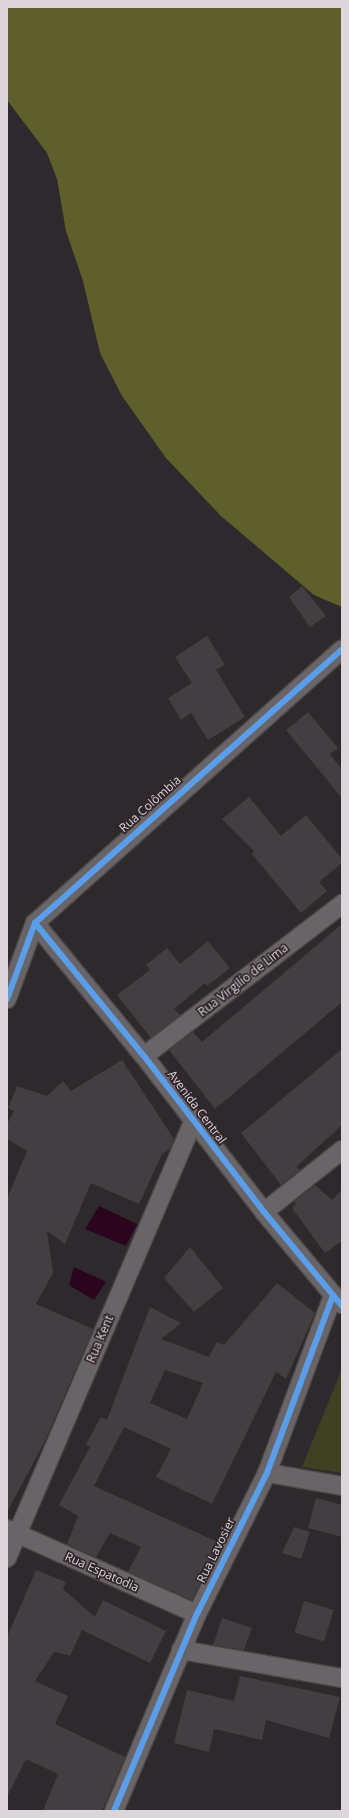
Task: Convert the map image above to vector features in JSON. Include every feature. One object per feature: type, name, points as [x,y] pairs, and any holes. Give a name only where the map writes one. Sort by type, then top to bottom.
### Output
[{"type":"street","name":"Rua Colômbia","points":[[7,999],[34,923],[342,649]]},
{"type":"street","name":"Rua Virgilío de Lima","points":[[144,1056],[342,904]]},
{"type":"street","name":"Avenida Central","points":[[34,923],[144,1056],[264,1212],[338,1301]]},
{"type":"street","name":"Rua Kent","points":[[7,1558],[12,1531],[194,1120]]},
{"type":"street","points":[[264,1212],[342,1150]]},
{"type":"street","name":"Rua Lavosier","points":[[114,1811],[197,1614],[267,1472],[338,1301]]},
{"type":"street","points":[[267,1472],[342,1486]]},
{"type":"street","name":"Rua Espatodia","points":[[12,1531],[197,1614]]},
{"type":"street","points":[[181,1650],[342,1678]]},
{"type":"green space","points":[[342,1369],[342,1473],[302,1467]]},
{"type":"shaded area","points":[[7,7],[342,7],[342,607],[314,595],[221,516],[166,458],[122,396],[100,353],[83,281],[66,231],[57,179],[47,153],[7,100]]},
{"type":"shaded area","points":[[99,1206],[137,1224],[126,1246],[85,1229]]},
{"type":"shaded area","points":[[74,1267],[106,1282],[94,1300],[69,1285]]},
{"type":"building","points":[[302,586],[326,616],[310,627],[289,597]]},
{"type":"building","points":[[207,636],[225,665],[216,670],[245,717],[208,740],[191,713],[181,720],[168,698],[192,683],[175,657]]},
{"type":"building","points":[[308,712],[338,748],[330,754],[342,770],[342,798],[286,730]]},
{"type":"building","points":[[249,797],[281,836],[306,815],[342,859],[342,863],[319,882],[327,891],[301,913],[252,854],[254,851],[222,819]]},
{"type":"building","points":[[342,924],[342,1002],[215,1109],[169,1050],[193,1032],[202,1042]]},
{"type":"building","points":[[208,941],[230,968],[207,986],[205,983],[174,1009],[180,1015],[151,1038],[117,995],[150,970],[146,965],[167,948],[180,964]]},
{"type":"building","points":[[342,1049],[342,1125],[296,1167],[300,1170],[281,1185],[241,1133]]},
{"type":"building","points":[[122,1060],[174,1139],[170,1149],[162,1154],[139,1204],[91,1183],[65,1244],[47,1231],[53,1273],[36,1304],[93,1329],[45,1441],[7,1512],[7,1199],[27,1151],[7,1139],[7,1124],[14,1111],[8,1108],[17,1086],[47,1096],[63,1081],[71,1091]]},
{"type":"building","points":[[315,1185],[332,1200],[342,1190],[342,1241],[325,1253],[292,1208],[296,1204],[294,1202]]},
{"type":"building","points":[[190,1247],[223,1288],[194,1312],[164,1278]]},
{"type":"building","points":[[277,1283],[315,1313],[286,1379],[276,1372],[212,1504],[156,1477],[171,1449],[124,1427],[94,1486],[220,1543],[192,1600],[128,1572],[141,1547],[110,1533],[96,1557],[67,1544],[78,1516],[59,1505],[90,1447],[86,1444],[101,1417],[107,1420],[150,1307],[181,1323],[161,1339],[209,1357],[217,1342],[224,1345]],"holes":[[[165,1370],[203,1383],[187,1419],[150,1403]]]},
{"type":"building","points":[[316,1498],[342,1505],[342,1537],[308,1528]]},
{"type":"building","points":[[294,1527],[310,1532],[301,1559],[282,1553]]},
{"type":"building","points":[[36,1570],[66,1582],[63,1589],[95,1617],[103,1600],[166,1631],[150,1663],[82,1630],[70,1656],[54,1652],[35,1681],[68,1696],[55,1724],[125,1757],[102,1811],[43,1811],[58,1774],[26,1759],[7,1797],[7,1637]]},
{"type":"building","points":[[304,1601],[334,1610],[324,1642],[294,1633]]},
{"type":"building","points":[[222,1618],[252,1628],[244,1650],[213,1645]]},
{"type":"building","points":[[240,1676],[340,1697],[329,1738],[266,1720],[262,1740],[214,1729],[209,1752],[174,1743],[187,1690],[234,1701]]},
{"type":"cycle path","points":[[7,999],[35,923],[342,649]]},
{"type":"cycle path","points":[[35,923],[144,1056],[264,1212],[342,1306]]},
{"type":"cycle path","points":[[114,1811],[197,1614],[267,1473],[333,1296]]}]
